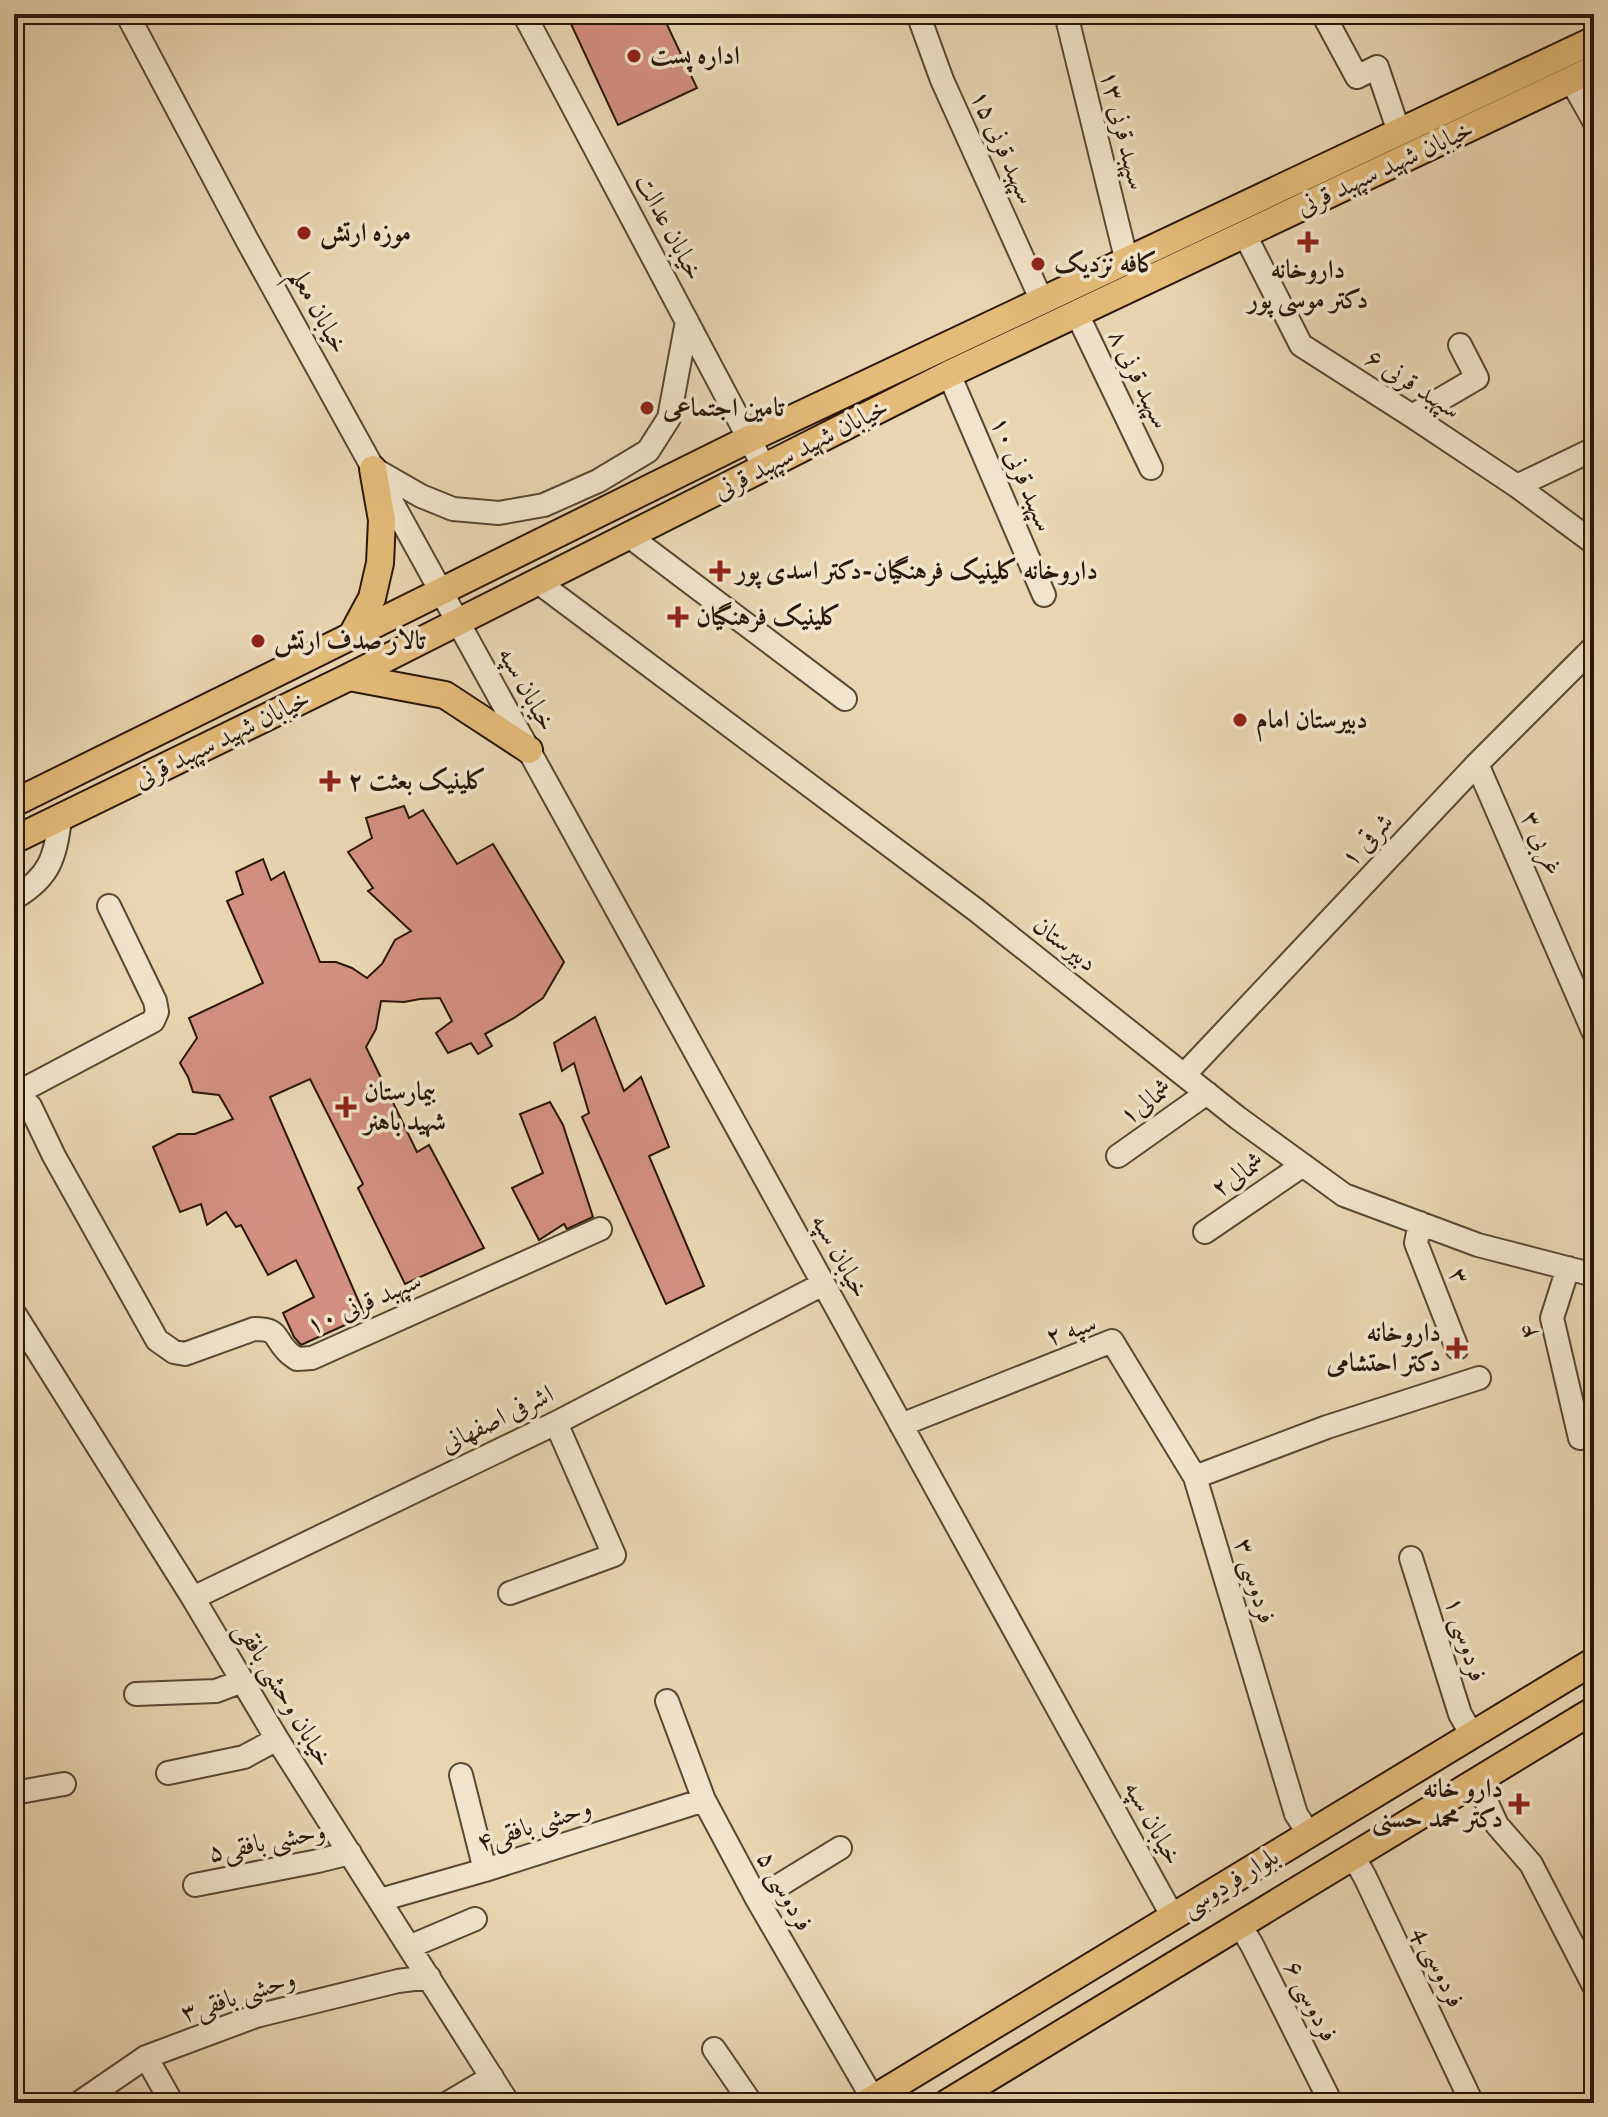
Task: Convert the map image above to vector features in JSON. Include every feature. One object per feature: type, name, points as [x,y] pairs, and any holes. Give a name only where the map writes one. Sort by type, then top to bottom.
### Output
[{"type":"main road","name":"خیابان شهید سپهبد قرنی","points":[[14,803],[749,439],[1594,40]]},
{"type":"main road","name":"خیابان شهید سپهبد قرنی","points":[[14,840],[349,677],[949,374],[1582,75]]},
{"type":"main road","points":[[352,635],[372,598],[380,563],[382,520],[373,469]]},
{"type":"main road","points":[[349,677],[445,695],[529,750]]},
{"type":"main road","name":"بلوار فردوسی","points":[[870,2101],[1594,1661]]},
{"type":"main road","name":"بلوار فردوسی","points":[[947,2103],[1594,1710]]},
{"type":"main road","points":[[1173,1917],[1193,1953]]},
{"type":"street","name":"خیابان معلم","points":[[127,14],[441,591]]},
{"type":"street","name":"خیابان عدالت","points":[[524,14],[764,467]]},
{"type":"street","name":"سپهبد قرنی ۱۵","points":[[918,14],[942,80],[1042,301]]},
{"type":"street","name":"سپهبد قرنی ۱۳","points":[[1066,14],[1124,250],[1130,259]]},
{"type":"street","points":[[1323,14],[1357,77],[1377,67],[1399,132]]},
{"type":"street","points":[[1582,75],[1594,121]]},
{"type":"street","name":"سپهبد قرنی ۶","points":[[1245,235],[1301,345],[1517,486],[1594,543]]},
{"type":"street","name":"سپهبد قرنی ۸","points":[[1077,314],[1151,468]]},
{"type":"street","points":[[373,469],[421,496],[453,509],[499,513],[544,505],[598,481],[648,451],[669,418],[687,321]]},
{"type":"street","points":[[1412,416],[1477,378],[1460,345]]},
{"type":"street","name":"سپهبد قرنی ۱۰","points":[[949,374],[1044,595]]},
{"type":"street","points":[[1517,486],[1594,449]]},
{"type":"street","points":[[629,536],[845,699]]},
{"type":"street","name":"دبیرستان","points":[[538,582],[976,910],[1207,1093],[1344,1195],[1478,1245],[1594,1275]]},
{"type":"street","name":"خیابان سپه","points":[[441,591],[1173,1917]]},
{"type":"street","name":"شرقی ۱","points":[[1184,1075],[1477,764],[1594,647]]},
{"type":"street","name":"۳ غربی","points":[[1477,764],[1587,999],[1594,1033]]},
{"type":"street","points":[[14,898],[33,887],[48,867],[57,843],[60,818]]},
{"type":"street","points":[[15,1093],[153,1021],[157,1012],[155,1001],[109,906]]},
{"type":"street","name":"سپهبد قرنی ۱۰","points":[[15,1093],[30,1106],[54,1156],[157,1340],[174,1352],[185,1354],[254,1329],[265,1329],[277,1335],[284,1349],[297,1359],[312,1358],[600,1229]]},
{"type":"street","name":"شمالی۱","points":[[1118,1156],[1207,1093]]},
{"type":"street","name":"شمالی۲","points":[[1205,1232],[1303,1165]]},
{"type":"street","name":"۳","points":[[1420,1223],[1416,1243],[1457,1348]]},
{"type":"street","name":"۴","points":[[1568,1268],[1552,1318],[1580,1438]]},
{"type":"street","name":"اشرفی اصفهانی","points":[[193,1598],[556,1423],[823,1284]]},
{"type":"street","name":"خیابان وحشی بافقی","points":[[14,1313],[193,1598],[277,1739],[508,2103]]},
{"type":"street","name":"سپه ۲","points":[[901,1425],[1112,1341],[1195,1477]]},
{"type":"street","points":[[1195,1477],[1327,1427],[1479,1378]]},
{"type":"street","points":[[510,1593],[614,1555],[556,1423]]},
{"type":"street","name":"فردوسی ۳","points":[[1195,1477],[1296,1814],[1309,1834]]},
{"type":"street","name":"فردوسی ۱","points":[[1411,1558],[1460,1714],[1472,1735]]},
{"type":"street","points":[[136,1694],[216,1691],[242,1681]]},
{"type":"street","name":"فردوسی ۵","points":[[667,1701],[704,1800],[870,2101]]},
{"type":"street","points":[[168,1773],[244,1757],[277,1739]]},
{"type":"street","points":[[461,1775],[485,1870]]},
{"type":"street","points":[[1480,1779],[1497,1825],[1531,1864],[1594,1986]]},
{"type":"street","points":[[14,1793],[64,1784]]},
{"type":"street","name":"وحشی بافقی۴","points":[[380,1900],[704,1800]]},
{"type":"street","points":[[757,1899],[840,1848]]},
{"type":"street","name":"وحشی بافقی۵","points":[[195,1885],[350,1853]]},
{"type":"street","name":"فردوسی 4","points":[[1353,1856],[1472,2103]]},
{"type":"street","points":[[409,1947],[475,1919]]},
{"type":"street","name":"فردوسی ۶","points":[[1240,1925],[1331,2103]]},
{"type":"street","name":"وحشی بافقی۳","points":[[79,2103],[146,2057],[256,2016],[398,1981],[429,1977]]},
{"type":"street","points":[[714,2049],[751,2103]]},
{"type":"street","points":[[146,2057],[172,2103]]},
{"type":"street","points":[[448,2103],[492,2077]]},
{"type":"building","name":"اداره پست","points":[[591,14],[662,14],[697,88],[618,125],[571,24]]},
{"type":"building","points":[[404,806],[409,818],[423,810],[457,864],[493,844],[564,962],[543,998],[485,1034],[492,1046],[478,1054],[471,1043],[448,1053],[436,1033],[452,1021],[440,998],[381,1001],[376,1029],[366,1047],[417,1152],[429,1145],[484,1248],[405,1284],[358,1188],[363,1184],[310,1079],[270,1097],[365,1316],[301,1345],[283,1313],[314,1297],[296,1260],[268,1275],[241,1225],[236,1227],[226,1212],[207,1225],[201,1204],[180,1212],[153,1147],[178,1134],[195,1134],[233,1119],[219,1095],[193,1092],[180,1063],[197,1038],[189,1018],[263,983],[227,901],[243,894],[236,872],[263,859],[271,880],[284,872],[320,962],[336,962],[367,978],[382,964],[395,940],[411,931],[368,891],[373,888],[348,852],[372,838],[366,818]]},
{"type":"building","points":[[595,1017],[624,1091],[641,1077],[669,1147],[649,1156],[704,1286],[666,1304],[582,1117],[589,1113],[574,1063],[562,1071],[554,1043]]},
{"type":"building","points":[[550,1102],[563,1125],[593,1217],[567,1229],[564,1224],[539,1240],[512,1188],[543,1173],[520,1114]]},
{"type":"place","name":"اداره پست","points":[[634,56]]},
{"type":"place","name":"موزه ارتش","points":[[304,233]]},
{"type":"place","name":"داروخانه دکتر موسی پور","points":[[1308,242]]},
{"type":"place","name":"کافه نزدیک","points":[[1038,264]]},
{"type":"place","name":"تامین اجتماعی","points":[[647,408]]},
{"type":"place","name":"داروخانه کلینیک فرهنگیان-دکتر اسدی پور","points":[[720,571]]},
{"type":"place","name":"کلینیک فرهنگیان","points":[[678,617]]},
{"type":"place","name":"تالار صدف ارتش","points":[[258,641]]},
{"type":"place","name":"دبیرستان امام","points":[[1240,720]]},
{"type":"place","name":"کلینیک بعثت ۲","points":[[330,781]]},
{"type":"place","name":"بیمارستان شهید باهنر","points":[[346,1107]]},
{"type":"place","name":"داروخانه دکتر احتشامی","points":[[1457,1348]]},
{"type":"place","name":"دارو خانه دکتر محمد حسنی","points":[[1519,1804]]}]
